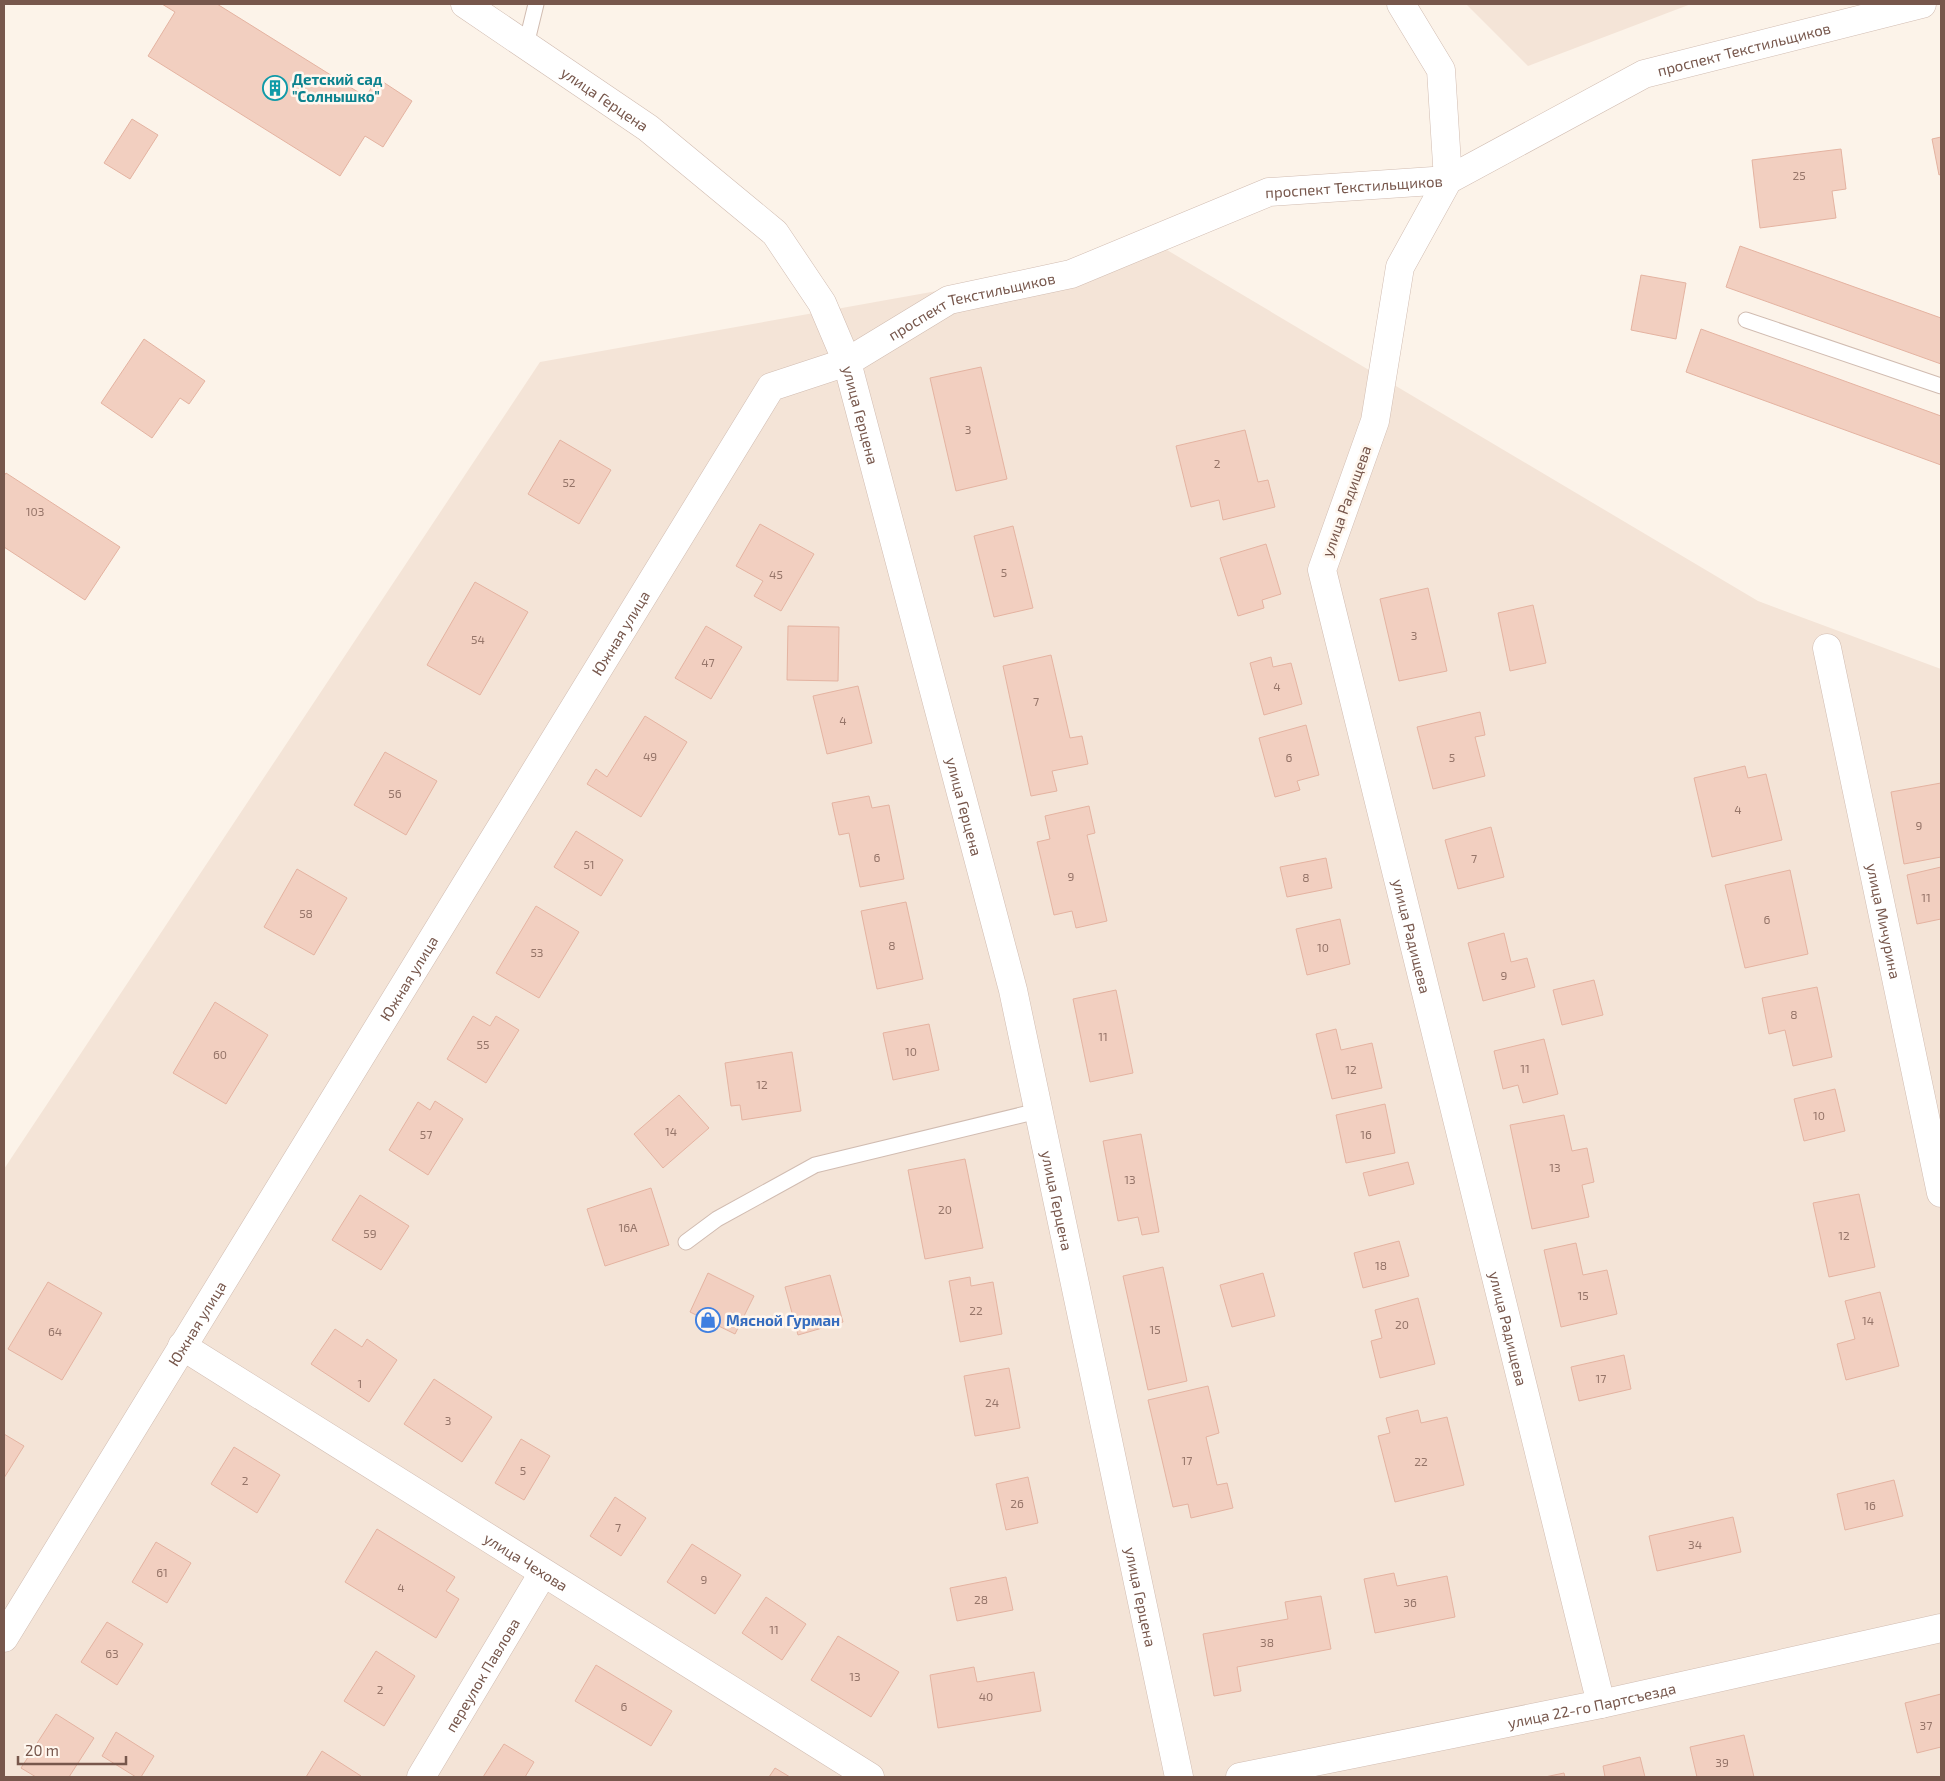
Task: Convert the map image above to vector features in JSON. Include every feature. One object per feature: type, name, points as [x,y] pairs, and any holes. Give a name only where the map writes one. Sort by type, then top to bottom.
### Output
[{"type":"street","name":"улица Герцена","points":[[465,4],[648,128],[775,233],[822,303],[847,362],[1013,990],[1179,1777]]},
{"type":"street","points":[[1401,4],[1441,70],[1448,180]]},
{"type":"street","name":"проспект Текстильщиков","points":[[847,362],[949,300],[1071,274],[1269,192],[1448,180],[1644,74],[1922,4]]},
{"type":"street","name":"улица Радищева","points":[[1448,180],[1400,267],[1375,421],[1322,570],[1601,1704]]},
{"type":"street","name":"Южная улица","points":[[4,1638],[771,386],[847,362]]},
{"type":"street","name":"улица Мичурина","points":[[1828,648],[1941,1193]]},
{"type":"street","name":"улица Чехова","points":[[182,1346],[870,1777]]},
{"type":"street","name":"переулок Павлова","points":[[421,1777],[543,1573]]},
{"type":"street","name":"улица 22-го Партсъезда","points":[[1240,1777],[1601,1704],[1941,1628]]},
{"type":"lane","points":[[526,45],[536,4]]},
{"type":"lane","points":[[1746,320],[1941,386]]},
{"type":"lane","points":[[686,1242],[716,1220],[815,1165],[1038,1111]]},
{"type":"shaded area","points":[[1466,4],[1691,4],[1528,66]]},
{"type":"shaded area","points":[[1167,250],[1758,601],[1941,669],[1941,1777],[4,1777],[4,1169],[540,362]]},
{"type":"building","name":"Детский сад \"Солнышко\"","points":[[162,4],[217,4],[366,97],[377,78],[412,101],[383,147],[365,136],[340,176],[148,56],[175,12]]},
{"type":"building","points":[[132,119],[158,135],[130,179],[104,163]]},
{"type":"building","points":[[1941,137],[1941,174],[1939,175],[1932,139]]},
{"type":"building","points":[[1841,149],[1846,189],[1832,191],[1836,218],[1760,228],[1752,160]]},
{"type":"building","points":[[1740,246],[1941,318],[1941,364],[1726,287]]},
{"type":"building","points":[[1641,275],[1686,283],[1676,339],[1631,330]]},
{"type":"building","points":[[1701,329],[1941,416],[1941,465],[1686,372]]},
{"type":"building","points":[[144,339],[205,381],[189,404],[180,398],[152,438],[101,403]]},
{"type":"building","points":[[981,367],[1007,479],[956,491],[930,378]]},
{"type":"building","points":[[1245,430],[1258,482],[1268,480],[1275,507],[1223,520],[1219,500],[1191,507],[1176,446]]},
{"type":"building","points":[[560,440],[611,470],[579,524],[528,494]]},
{"type":"building","points":[[6,473],[120,547],[85,600],[4,547],[4,476]]},
{"type":"building","points":[[760,524],[814,554],[781,611],[754,596],[763,581],[736,566]]},
{"type":"building","points":[[1013,526],[1033,608],[994,617],[974,536]]},
{"type":"building","points":[[1266,544],[1281,594],[1262,600],[1264,608],[1238,616],[1220,558]]},
{"type":"building","points":[[475,582],[528,612],[480,695],[427,665]]},
{"type":"building","points":[[1428,588],[1447,671],[1399,681],[1380,599]]},
{"type":"building","points":[[1533,605],[1546,663],[1510,671],[1498,613]]},
{"type":"building","points":[[706,626],[742,647],[711,699],[675,678]]},
{"type":"building","points":[[788,626],[839,627],[838,681],[787,680]]},
{"type":"building","points":[[1051,655],[1070,738],[1082,736],[1088,764],[1052,771],[1057,791],[1031,796],[1003,666]]},
{"type":"building","points":[[1271,657],[1273,667],[1291,663],[1302,704],[1264,715],[1250,663]]},
{"type":"building","points":[[858,686],[872,743],[827,754],[813,696]]},
{"type":"building","points":[[1480,712],[1485,735],[1475,737],[1485,776],[1433,789],[1417,727]]},
{"type":"building","points":[[645,716],[687,742],[641,817],[587,784],[596,769],[607,777]]},
{"type":"building","points":[[1306,725],[1319,775],[1297,781],[1300,790],[1275,797],[1259,738]]},
{"type":"building","points":[[385,752],[437,781],[406,835],[354,805]]},
{"type":"building","points":[[1745,766],[1748,778],[1766,774],[1782,840],[1712,857],[1694,778]]},
{"type":"building","points":[[1941,783],[1941,857],[1904,864],[1891,792]]},
{"type":"building","points":[[869,796],[872,808],[889,805],[904,879],[860,887],[849,833],[839,835],[832,803]]},
{"type":"building","points":[[1089,806],[1095,833],[1087,835],[1107,921],[1076,928],[1072,911],[1054,915],[1037,842],[1050,839],[1045,816]]},
{"type":"building","points":[[1491,827],[1504,877],[1458,889],[1445,840]]},
{"type":"building","points":[[576,831],[623,860],[601,896],[554,867]]},
{"type":"building","points":[[1326,858],[1332,888],[1287,897],[1280,867]]},
{"type":"building","points":[[1941,867],[1941,919],[1917,924],[1907,875]]},
{"type":"building","points":[[297,869],[347,898],[314,955],[264,927]]},
{"type":"building","points":[[1790,870],[1808,954],[1745,968],[1725,885]]},
{"type":"building","points":[[906,902],[923,979],[877,989],[861,911]]},
{"type":"building","points":[[536,906],[579,932],[539,998],[496,973]]},
{"type":"building","points":[[1340,919],[1350,964],[1307,975],[1296,929]]},
{"type":"building","points":[[1504,933],[1511,962],[1527,958],[1535,987],[1483,1001],[1468,943]]},
{"type":"building","points":[[1594,980],[1603,1015],[1562,1025],[1553,990]]},
{"type":"building","points":[[1817,987],[1832,1057],[1793,1066],[1785,1030],[1769,1034],[1762,998]]},
{"type":"building","points":[[1116,990],[1133,1073],[1090,1082],[1073,999]]},
{"type":"building","points":[[215,1002],[268,1035],[226,1104],[173,1073]]},
{"type":"building","points":[[473,1016],[490,1026],[496,1016],[519,1030],[486,1083],[447,1059]]},
{"type":"building","points":[[929,1024],[939,1070],[893,1080],[883,1033]]},
{"type":"building","points":[[1336,1029],[1341,1050],[1372,1043],[1382,1088],[1332,1099],[1316,1034]]},
{"type":"building","points":[[1544,1039],[1558,1094],[1523,1103],[1518,1085],[1503,1089],[1494,1051]]},
{"type":"building","points":[[792,1052],[801,1111],[742,1120],[740,1105],[731,1106],[725,1063]]},
{"type":"building","points":[[1835,1089],[1845,1131],[1804,1141],[1794,1099]]},
{"type":"building","points":[[679,1095],[709,1128],[663,1168],[634,1134]]},
{"type":"building","points":[[435,1101],[463,1119],[428,1175],[389,1150],[418,1102],[430,1110]]},
{"type":"building","points":[[1385,1104],[1395,1153],[1346,1163],[1336,1115]]},
{"type":"building","points":[[1564,1115],[1572,1151],[1587,1148],[1594,1182],[1582,1185],[1589,1217],[1532,1229],[1510,1125]]},
{"type":"building","points":[[1141,1134],[1159,1232],[1142,1235],[1138,1217],[1118,1221],[1103,1141]]},
{"type":"building","points":[[965,1159],[983,1248],[925,1259],[908,1170]]},
{"type":"building","points":[[1408,1162],[1414,1184],[1369,1196],[1363,1173]]},
{"type":"building","points":[[651,1188],[669,1245],[605,1266],[587,1209]]},
{"type":"building","points":[[1859,1194],[1875,1267],[1829,1277],[1813,1203]]},
{"type":"building","points":[[360,1195],[409,1226],[381,1270],[332,1240]]},
{"type":"building","points":[[1399,1241],[1409,1276],[1363,1288],[1354,1253]]},
{"type":"building","points":[[1576,1243],[1583,1275],[1607,1270],[1617,1314],[1561,1327],[1544,1250]]},
{"type":"building","points":[[1163,1267],[1187,1381],[1148,1390],[1123,1276]]},
{"type":"building","points":[[708,1273],[754,1296],[735,1334],[690,1312]]},
{"type":"building","points":[[1263,1273],[1275,1316],[1232,1327],[1220,1285]]},
{"type":"building","points":[[830,1275],[843,1322],[798,1335],[785,1287]]},
{"type":"building","points":[[970,1277],[971,1286],[993,1282],[1002,1334],[960,1342],[949,1281]]},
{"type":"building","points":[[48,1282],[102,1313],[62,1380],[8,1349]]},
{"type":"building","points":[[1880,1292],[1899,1366],[1846,1380],[1837,1344],[1855,1339],[1845,1301]]},
{"type":"building","points":[[1418,1298],[1435,1364],[1380,1378],[1371,1341],[1382,1338],[1375,1310]]},
{"type":"building","points":[[335,1329],[362,1347],[367,1339],[397,1360],[369,1402],[311,1364]]},
{"type":"building","points":[[1624,1355],[1631,1389],[1579,1401],[1571,1367]]},
{"type":"building","points":[[1009,1368],[1020,1428],[975,1436],[964,1376]]},
{"type":"building","points":[[434,1379],[492,1417],[462,1462],[404,1424]]},
{"type":"building","points":[[1208,1386],[1219,1433],[1206,1437],[1217,1485],[1227,1483],[1233,1508],[1191,1518],[1188,1504],[1173,1507],[1148,1400]]},
{"type":"building","points":[[1418,1410],[1421,1423],[1447,1417],[1464,1485],[1395,1502],[1378,1436],[1390,1433],[1386,1418]]},
{"type":"building","points":[[4,1434],[24,1446],[4,1478]]},
{"type":"building","points":[[521,1439],[550,1456],[524,1500],[495,1483]]},
{"type":"building","points":[[234,1447],[280,1475],[257,1513],[211,1484]]},
{"type":"building","points":[[1028,1477],[1038,1523],[1006,1530],[996,1484]]},
{"type":"building","points":[[1894,1480],[1903,1516],[1845,1530],[1837,1494]]},
{"type":"building","points":[[615,1497],[646,1518],[621,1556],[590,1536]]},
{"type":"building","points":[[1733,1517],[1741,1552],[1657,1571],[1649,1536]]},
{"type":"building","points":[[377,1529],[455,1577],[446,1591],[459,1599],[436,1638],[345,1582]]},
{"type":"building","points":[[156,1542],[191,1563],[167,1603],[132,1582]]},
{"type":"building","points":[[692,1544],[741,1575],[715,1614],[667,1582]]},
{"type":"building","points":[[1394,1573],[1397,1586],[1447,1576],[1455,1617],[1375,1633],[1364,1579]]},
{"type":"building","points":[[1006,1577],[1013,1610],[957,1621],[950,1588]]},
{"type":"building","points":[[1321,1596],[1331,1649],[1237,1667],[1241,1691],[1214,1696],[1203,1634],[1288,1619],[1285,1602]]},
{"type":"building","points":[[766,1597],[806,1624],[782,1660],[742,1633]]},
{"type":"building","points":[[107,1622],[143,1644],[117,1685],[81,1662]]},
{"type":"building","points":[[838,1636],[899,1672],[871,1717],[811,1680]]},
{"type":"building","points":[[376,1651],[415,1676],[384,1726],[344,1701]]},
{"type":"building","points":[[596,1665],[672,1711],[651,1746],[575,1701]]},
{"type":"building","points":[[974,1667],[977,1682],[1034,1672],[1041,1711],[938,1728],[930,1675]]},
{"type":"building","points":[[1941,1694],[1941,1747],[1917,1753],[1905,1703]]},
{"type":"building","points":[[56,1714],[94,1738],[69,1777],[36,1777],[21,1768]]},
{"type":"building","points":[[116,1732],[154,1756],[141,1777],[136,1777],[102,1756]]},
{"type":"building","points":[[1744,1735],[1754,1777],[1697,1777],[1690,1747]]},
{"type":"building","points":[[504,1744],[534,1762],[525,1777],[483,1777]]},
{"type":"building","points":[[322,1751],[361,1776],[306,1777]]},
{"type":"building","points":[[1640,1757],[1645,1777],[1605,1777],[1603,1766]]},
{"type":"building","points":[[775,1768],[790,1777],[769,1777]]},
{"type":"building","points":[[1564,1773],[1565,1777],[1545,1777]]},
{"type":"place","name":"Детский сад \"Солнышко\"","points":[[275,88]]},
{"type":"place","name":"Мясной Гурман","points":[[708,1320]]}]
